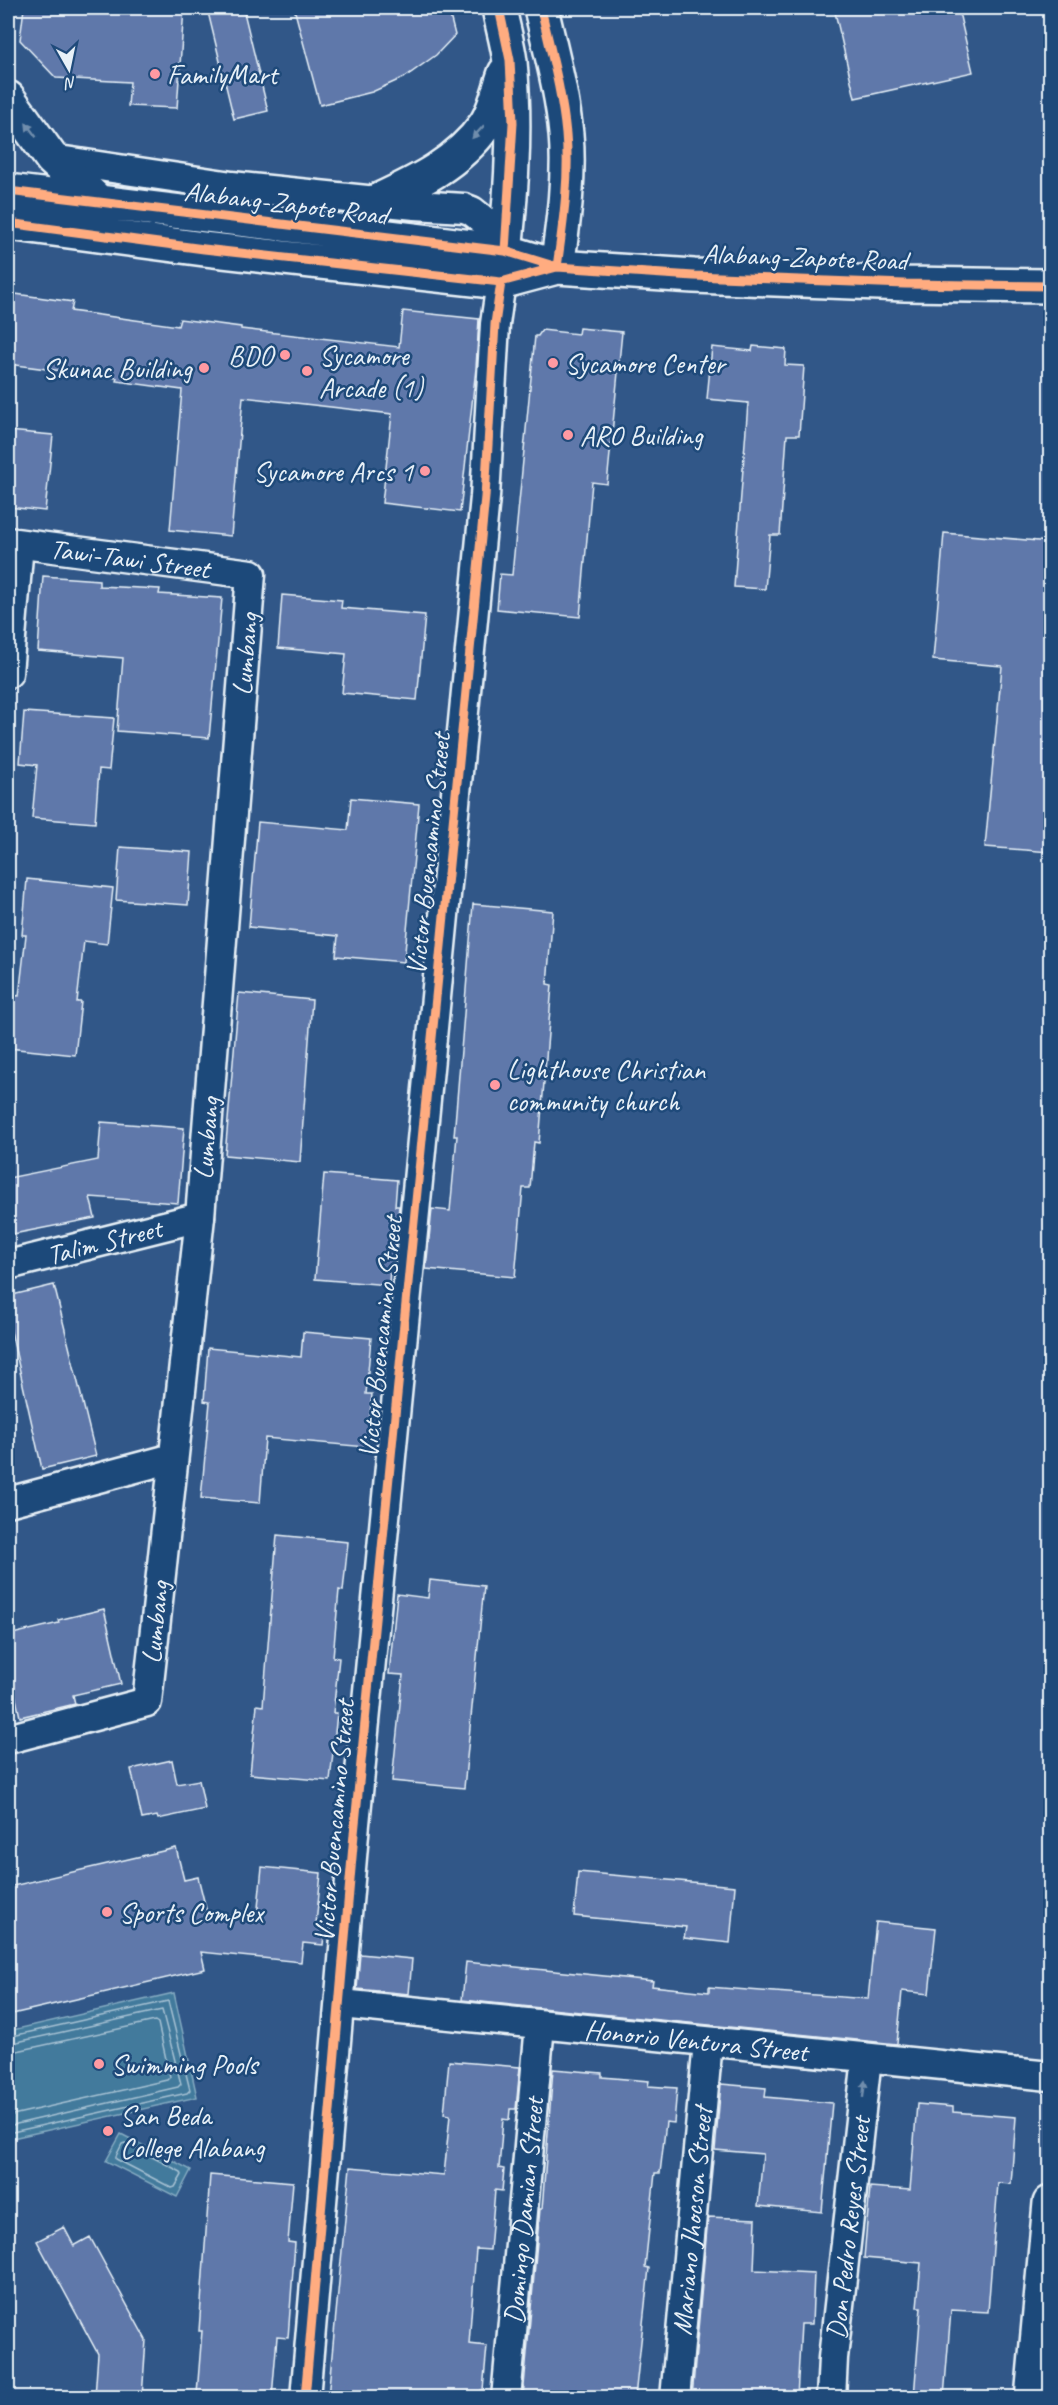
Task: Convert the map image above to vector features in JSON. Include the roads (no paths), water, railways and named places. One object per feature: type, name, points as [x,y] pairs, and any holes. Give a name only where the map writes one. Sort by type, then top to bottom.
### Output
[{"type":"main road","points":[[499,8],[510,60],[513,148],[503,267]]},
{"type":"main road","points":[[540,8],[556,75],[566,135],[564,209],[557,267]]},
{"type":"main road","points":[[377,201],[440,170],[457,155],[486,124],[510,60]]},
{"type":"main road","points":[[8,98],[52,159],[100,202]]},
{"type":"main road","name":"Alabang-Zapote Road","points":[[8,190],[100,202],[503,267]]},
{"type":"main road","name":"Alabang-Zapote Road","points":[[8,223],[204,249],[694,276],[1050,286]]},
{"type":"main road","points":[[1032,2397],[1050,2204]]},
{"type":"street","points":[[52,159],[165,174],[232,186],[464,208],[472,211],[492,228],[503,267]]},
{"type":"street","points":[[100,202],[139,178],[165,174]]},
{"type":"street","name":"Victor Buencamino Street","points":[[305,2397],[354,1834],[485,497],[495,324],[503,267]]},
{"type":"street","points":[[8,673],[13,544]]},
{"type":"street","name":"Tawi-Tawi Street","points":[[13,544],[251,574]]},
{"type":"street","name":"Lumbang","points":[[8,1739],[147,1702],[200,1217],[251,574]]},
{"type":"street","name":"Talim Street","points":[[8,1264],[200,1217]]},
{"type":"street","points":[[8,1502],[173,1458]]},
{"type":"street","name":"Honorio Ventura Street","points":[[341,2004],[1050,2076]]},
{"type":"street","name":"Domingo Damian Street","points":[[506,2397],[540,2025]]},
{"type":"street","name":"Mariano Jhocson Street","points":[[675,2397],[708,2042]]},
{"type":"street","name":"Don Pedro Reyes Street","points":[[831,2397],[833,2358],[867,2058]]},
{"type":"water","name":"Swimming Pools","points":[[174,1993],[197,2097],[8,2139],[8,2031]]},
{"type":"water","points":[[121,2134],[191,2170],[177,2197],[106,2161]]},
{"type":"place","name":"FamilyMart","points":[[155,74]]},
{"type":"place","name":"BDO","points":[[285,355]]},
{"type":"place","name":"Sycamore Center","points":[[553,363]]},
{"type":"place","name":"Skunac Building","points":[[204,368]]},
{"type":"place","name":"Sycamore Arcade (1)","points":[[307,371]]},
{"type":"place","name":"ARO Building","points":[[568,435]]},
{"type":"place","name":"Sycamore Arcs 1","points":[[425,471]]},
{"type":"place","name":"Lighthouse Christian community church","points":[[495,1085]]},
{"type":"place","name":"Sports Complex","points":[[107,1912]]},
{"type":"place","name":"Swimming Pools","points":[[99,2064]]},
{"type":"place","name":"San Beda College Alabang","points":[[108,2131]]}]
